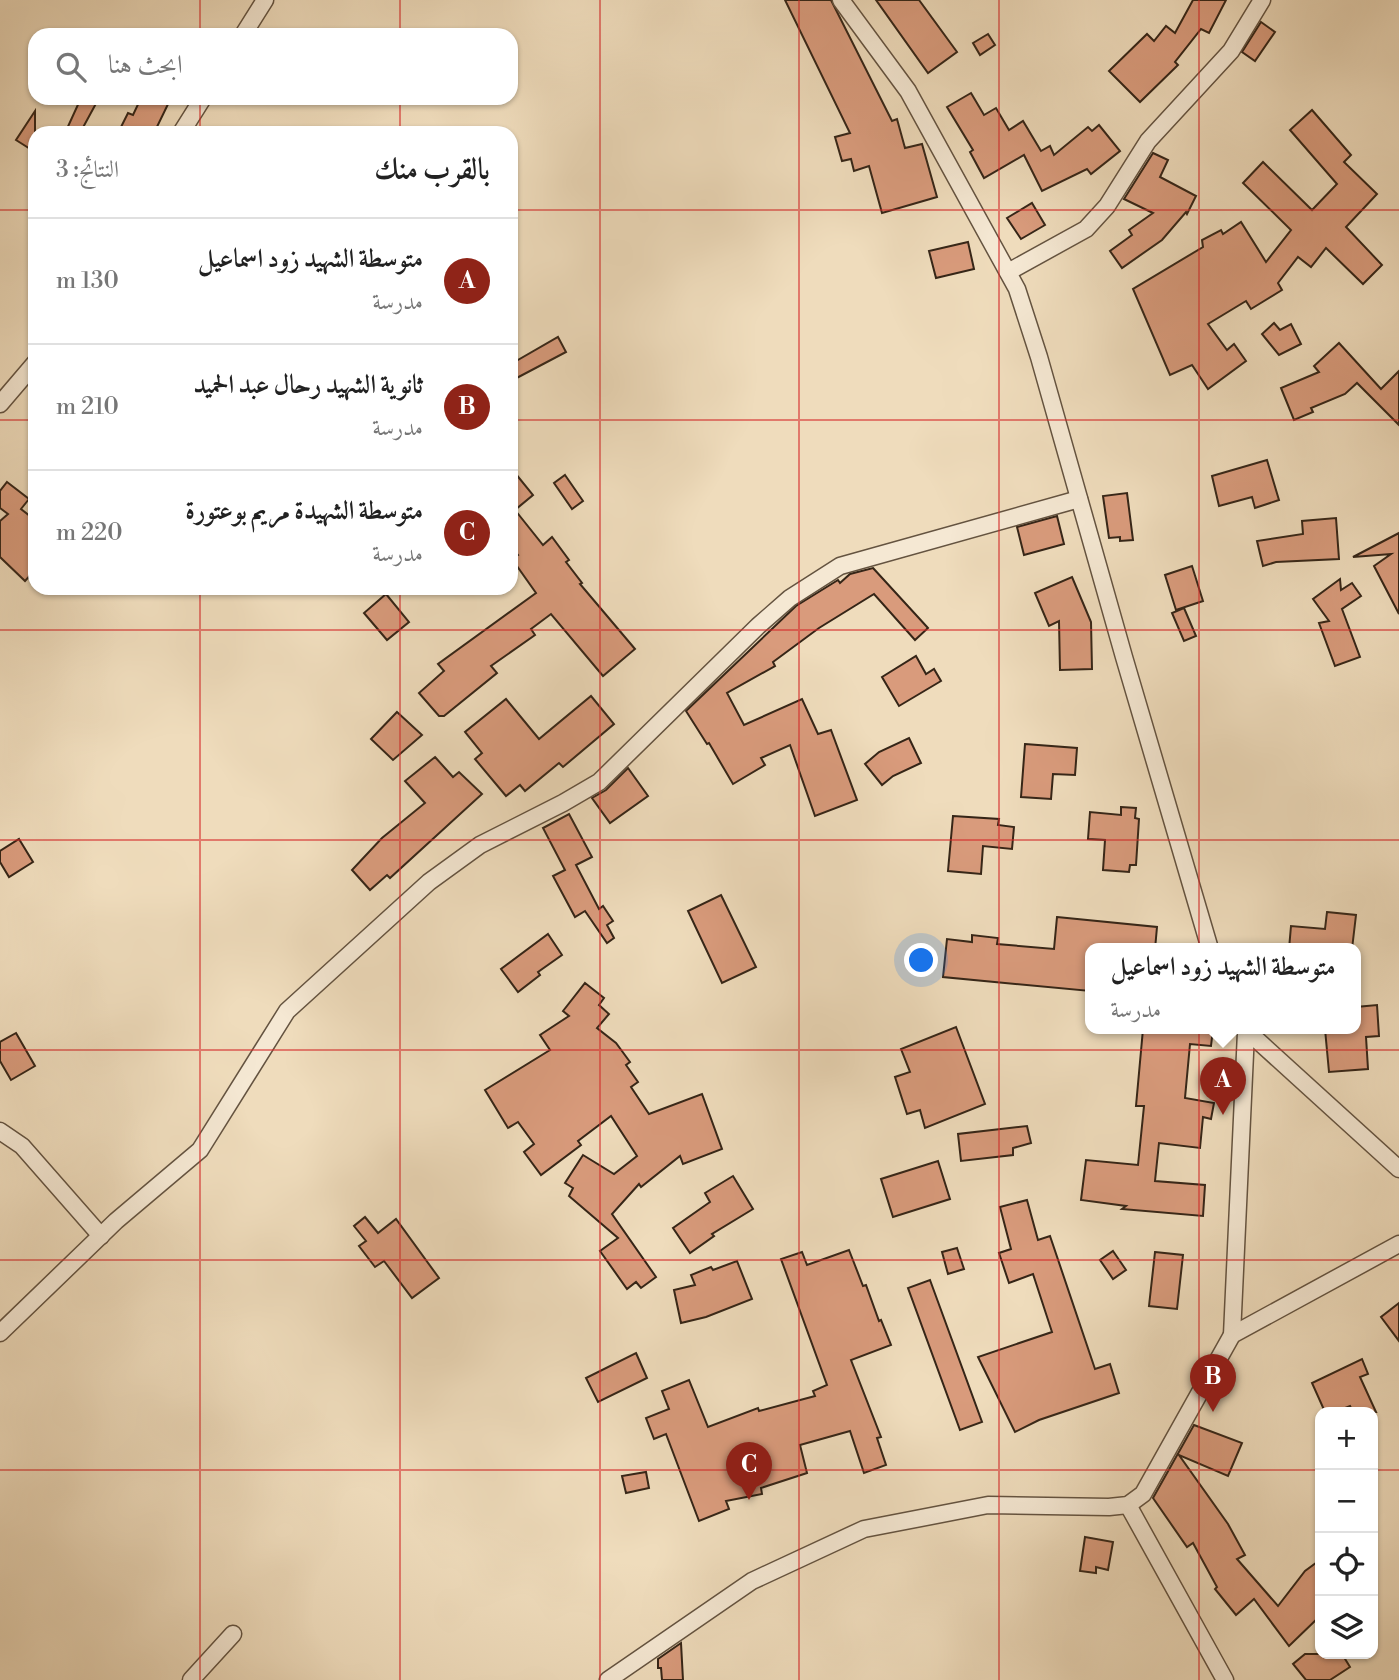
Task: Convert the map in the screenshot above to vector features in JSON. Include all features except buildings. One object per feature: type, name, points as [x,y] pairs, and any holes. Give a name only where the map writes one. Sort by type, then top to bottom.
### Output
[{"type":"street","points":[[247,28],[265,0]]},
{"type":"street","points":[[841,0],[908,91],[1017,289],[1208,943]]},
{"type":"street","points":[[1008,272],[1086,229],[1107,206],[1148,141],[1231,51],[1262,0]]},
{"type":"street","points":[[185,126],[199,105]]},
{"type":"street","points":[[0,404],[28,371]]},
{"type":"street","points":[[0,1333],[101,1236],[200,1150],[287,1011],[429,882],[480,845],[599,782],[790,598],[840,566],[1079,499]]},
{"type":"street","points":[[608,1680],[752,1581],[864,1529],[988,1505],[1128,1505],[1143,1494],[1232,1335],[1246,1034]]},
{"type":"street","points":[[1249,1034],[1399,1169]]},
{"type":"street","points":[[0,1131],[22,1146],[101,1236]]},
{"type":"street","points":[[1232,1335],[1399,1244]]},
{"type":"street","points":[[1128,1505],[1225,1680]]},
{"type":"street","points":[[191,1680],[233,1634]]},
{"type":"place","name":"متوسطة الشهيد زود اسماعيل","points":[[1223,1115]]},
{"type":"place","name":"ثانوية الشهيد رحال عبد الحميد","points":[[1213,1412]]},
{"type":"place","name":"متوسطة الشهيدة مريم بوعتورة","points":[[749,1500]]}]
